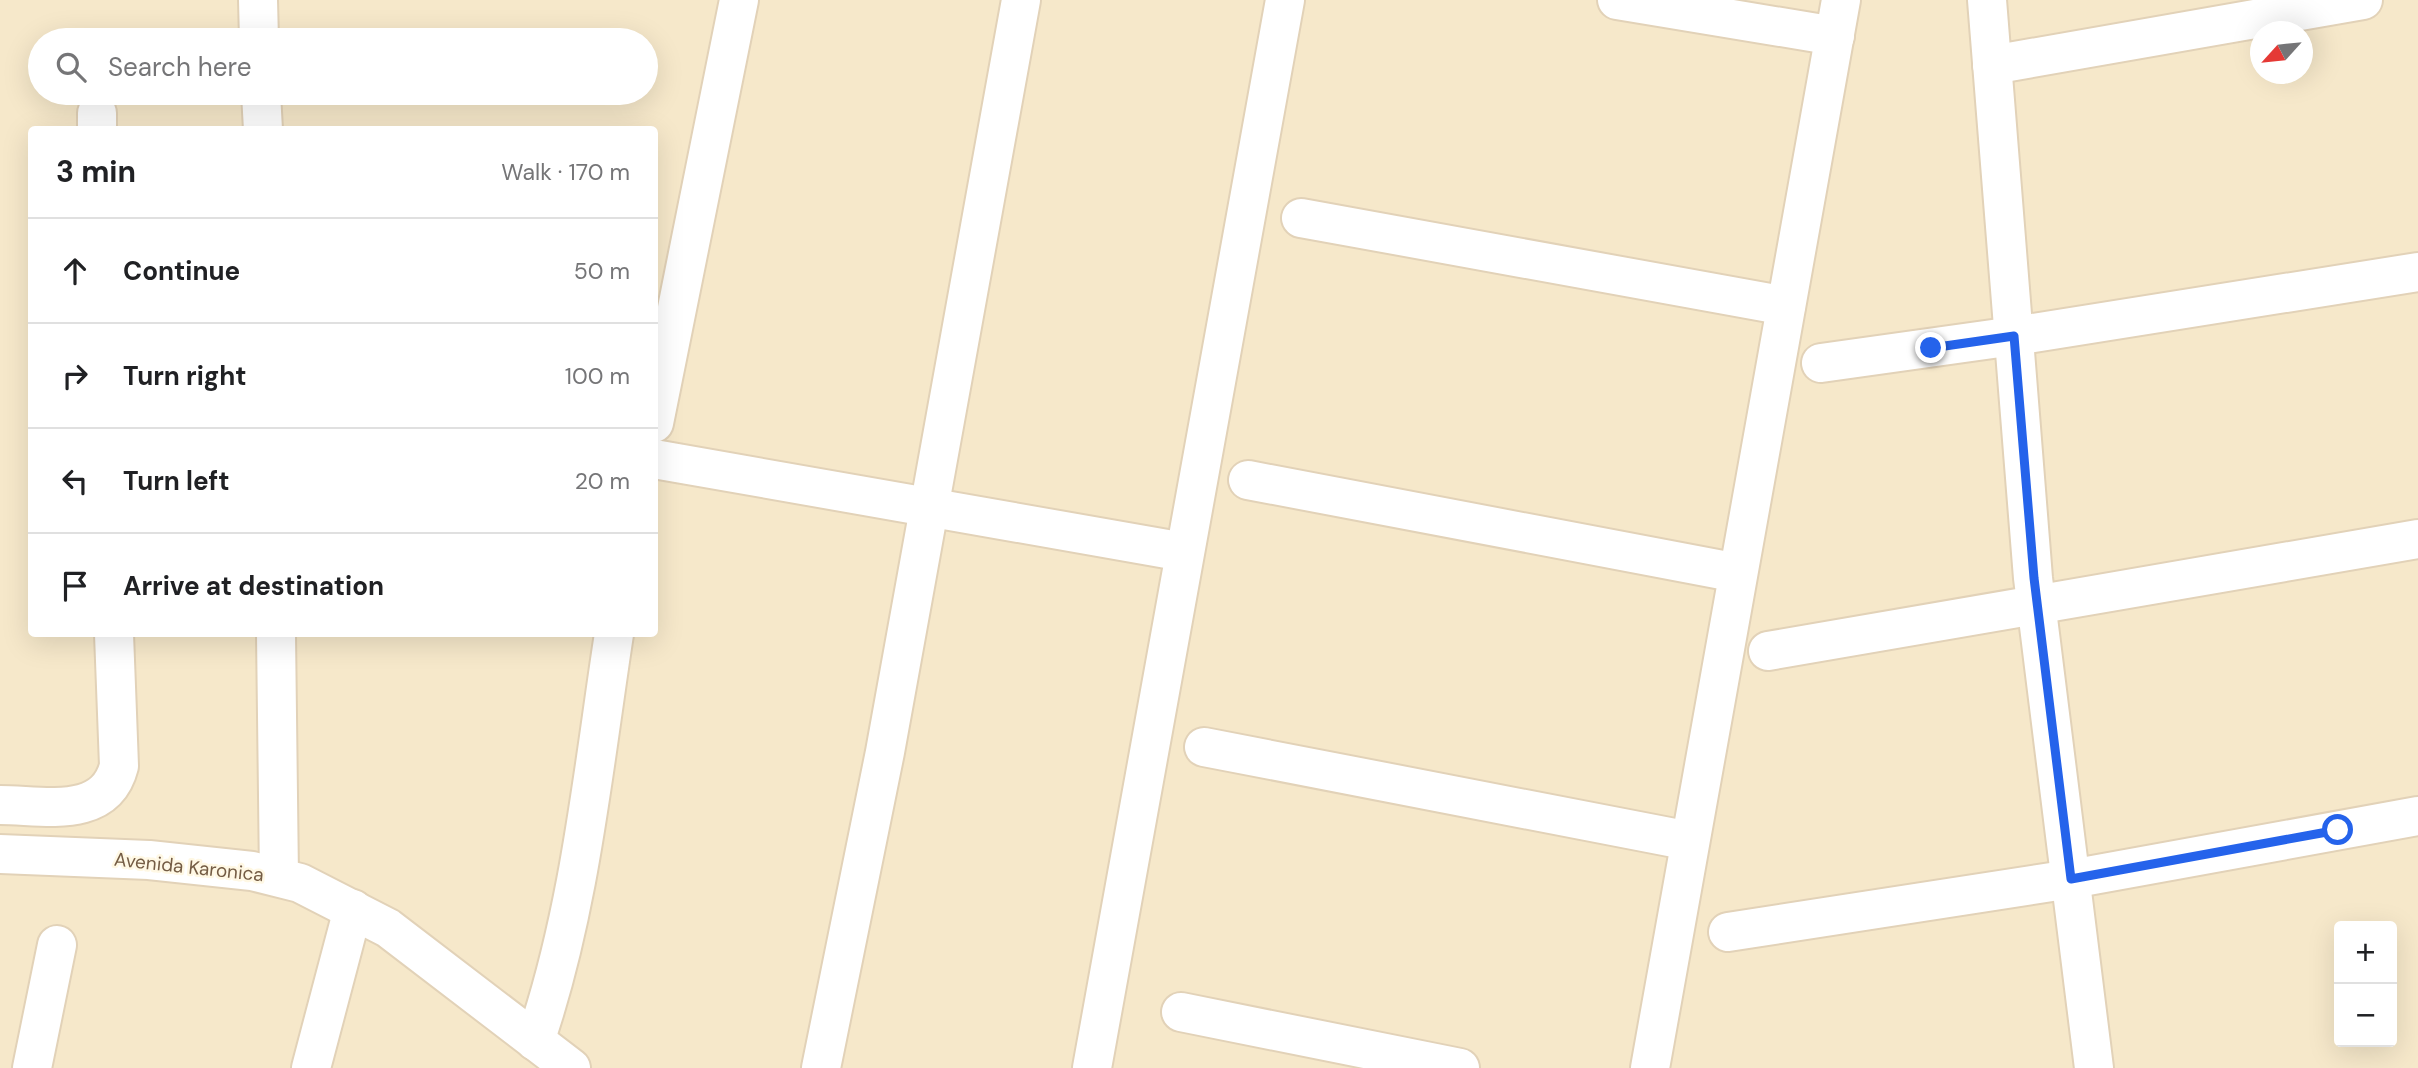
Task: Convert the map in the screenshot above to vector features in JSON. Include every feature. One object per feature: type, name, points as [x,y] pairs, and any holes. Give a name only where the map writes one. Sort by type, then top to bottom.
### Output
[{"type":"street","points":[[258,0],[259,28]]},
{"type":"street","points":[[658,403],[739,0]]},
{"type":"street","points":[[821,1068],[885,752],[1021,0]]},
{"type":"street","points":[[1092,1068],[1285,0]]},
{"type":"street","points":[[1617,0],[1838,18],[1650,1068]]},
{"type":"street","points":[[1987,0],[2037,606],[2095,1068]]},
{"type":"street","points":[[1992,65],[2363,0]]},
{"type":"street","points":[[262,105],[263,126]]},
{"type":"street","points":[[1301,218],[1786,306]]},
{"type":"street","points":[[1821,363],[2014,336],[2418,272]]},
{"type":"street","points":[[658,459],[1184,552]]},
{"type":"street","points":[[1248,480],[1738,573]]},
{"type":"street","points":[[1768,651],[2418,539]]},
{"type":"street","points":[[0,805],[84,805],[101,798],[114,785],[119,766],[114,637]]},
{"type":"street","points":[[276,637],[279,877]]},
{"type":"street","points":[[535,1041],[558,974],[569,920],[614,637]]},
{"type":"street","points":[[1205,747],[1690,841]]},
{"type":"street","points":[[1728,932],[2071,879],[2418,816]]},
{"type":"street","name":"Avenida Karonica","points":[[0,854],[149,860],[252,871],[300,883],[388,928],[571,1068]]},
{"type":"street","points":[[311,1068],[353,909]]},
{"type":"street","points":[[32,1068],[57,945]]},
{"type":"street","points":[[1181,1012],[1460,1068]]},
{"type":"shaded area","points":[[0,0],[2418,0],[2418,1068],[0,1068]]},
{"type":"route","points":[[1931,348],[2014,336],[2034,578],[2071,879],[2338,830]]}]
